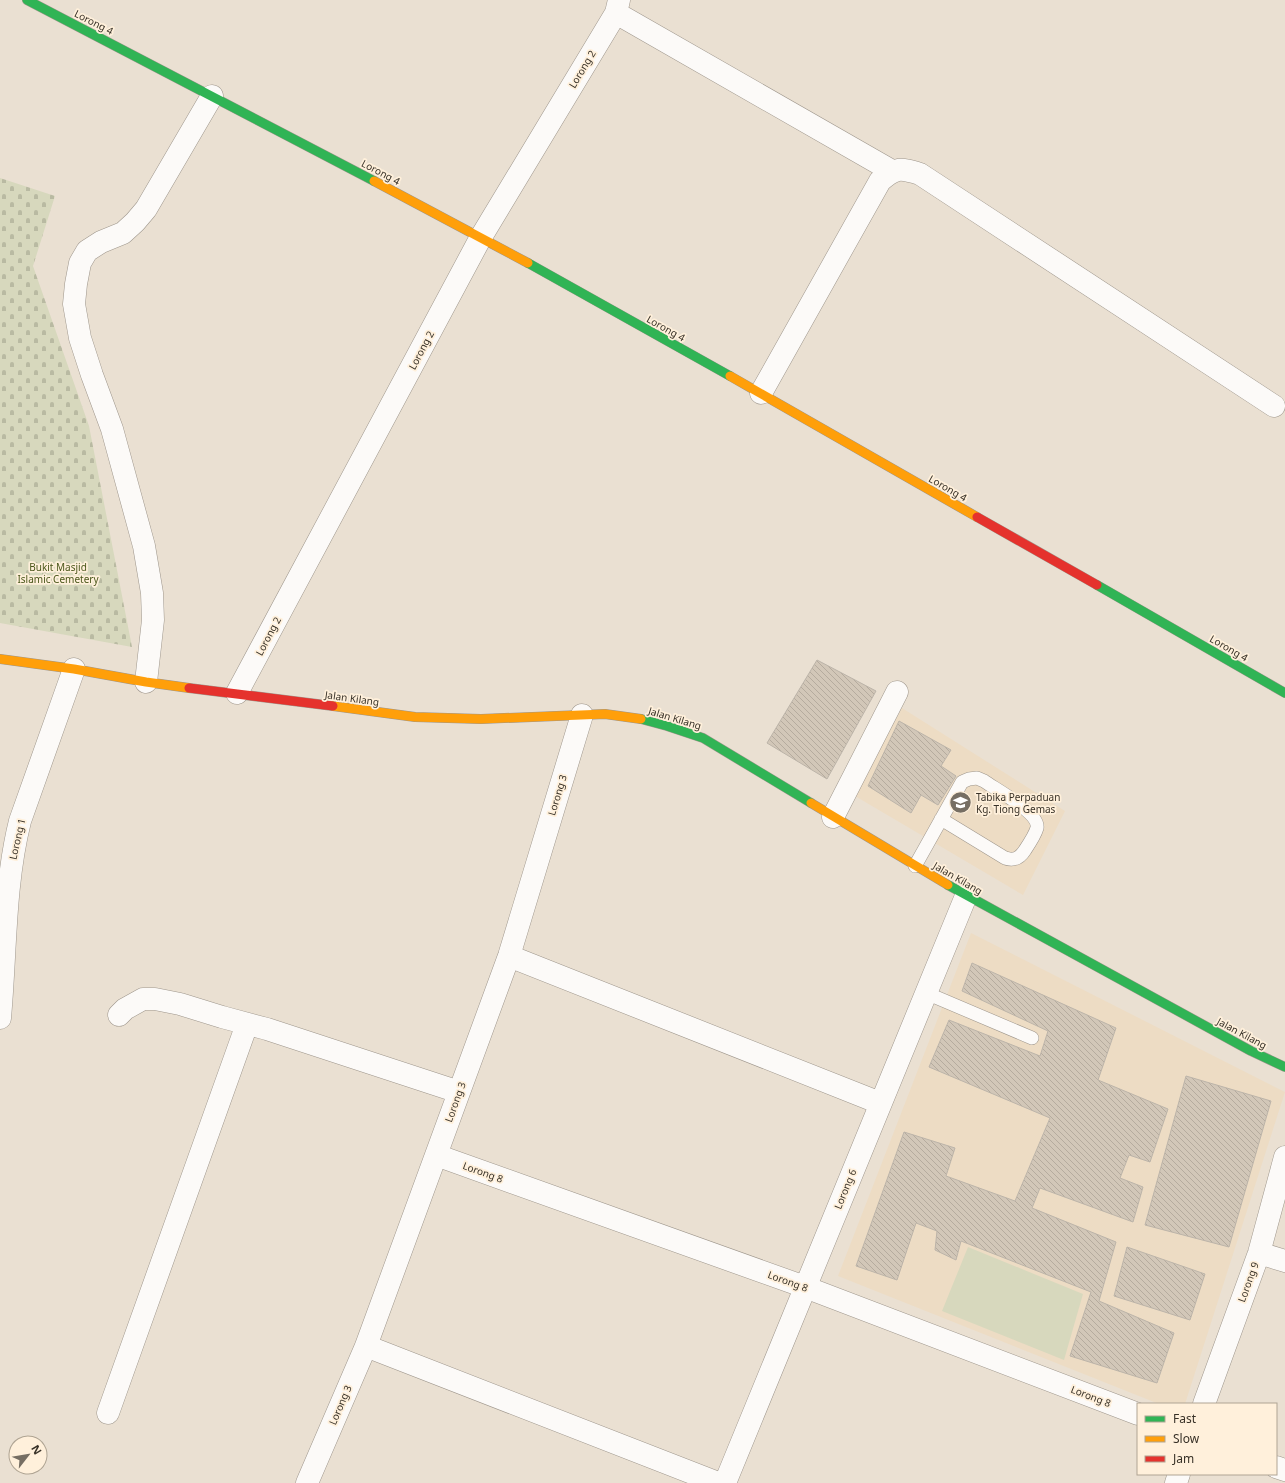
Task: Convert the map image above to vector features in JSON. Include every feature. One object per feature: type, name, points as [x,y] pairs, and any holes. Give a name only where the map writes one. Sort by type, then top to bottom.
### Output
[{"type":"street","name":"Lorong 4","points":[[27,0],[482,237],[761,393],[1285,692]]},
{"type":"street","points":[[618,7],[892,171]]},
{"type":"street","name":"Lorong 2","points":[[237,693],[482,237],[618,7]]},
{"type":"street","points":[[146,682],[153,620],[152,594],[144,546],[112,429],[80,338],[74,304],[76,284],[80,263],[87,252],[101,242],[123,233],[146,209],[212,96]]},
{"type":"street","points":[[761,393],[880,181],[892,171],[904,169],[920,174],[1274,406]]},
{"type":"street","name":"Jalan Kilang","points":[[0,659],[74,669],[146,682],[237,693],[373,713],[415,717],[481,719],[605,714],[624,716],[677,728],[703,738],[966,896],[1251,1051],[1285,1067]]},
{"type":"street","name":"Lorong 1","points":[[0,1018],[11,866],[15,841],[20,821],[74,669]]},
{"type":"street","points":[[833,817],[896,692]]},
{"type":"street","name":"Lorong 3","points":[[307,1483],[366,1346],[509,956],[582,714]]},
{"type":"street","name":"Lorong 6","points":[[725,1483],[966,896]]},
{"type":"street","points":[[509,956],[880,1103]]},
{"type":"street","points":[[119,1015],[125,1009],[143,999],[155,999],[180,1004],[267,1029],[459,1092]]},
{"type":"street","points":[[108,1413],[247,1024]]},
{"type":"street","name":"Lorong 8","points":[[436,1155],[805,1287],[1137,1414]]},
{"type":"street","name":"Lorong 9","points":[[1204,1403],[1259,1252],[1285,1157]]},
{"type":"street","points":[[1259,1252],[1285,1261]]},
{"type":"street","points":[[366,1346],[718,1483]]},
{"type":"lane","points":[[915,866],[941,819],[962,782],[969,779],[977,778],[984,781],[1029,812],[1037,823],[1037,829],[1022,855],[1011,860],[1005,858],[941,819]]},
{"type":"lane","points":[[926,993],[1032,1038]]},
{"type":"shaded area","name":"Tabika Perpaduan Kg. Tiong Gemas","points":[[902,708],[1065,811],[1023,895],[855,796]]},
{"type":"shaded area","points":[[971,933],[1285,1092],[1185,1403],[1156,1403],[838,1276]]},
{"type":"green space","name":"Bukit Masjid Islamic Cemetery","points":[[0,178],[55,196],[33,266],[89,426],[132,647],[0,623]]},
{"type":"green space","points":[[968,1247],[1083,1294],[1064,1360],[942,1311]]},
{"type":"building","points":[[817,660],[876,691],[827,779],[767,743]]},
{"type":"building","points":[[899,721],[951,750],[941,766],[956,776],[938,805],[921,795],[911,813],[868,786]]},
{"type":"building","points":[[972,963],[1116,1028],[1098,1080],[1168,1109],[1150,1162],[1129,1155],[1120,1178],[1143,1187],[1133,1222],[1040,1188],[1032,1208],[1116,1242],[1099,1301],[1174,1333],[1157,1383],[1070,1356],[1091,1292],[961,1241],[956,1260],[935,1250],[937,1231],[916,1223],[897,1280],[856,1266],[904,1132],[955,1148],[946,1176],[1015,1201],[1050,1118],[929,1067],[949,1020],[1040,1056],[1048,1031],[962,991]]},
{"type":"building","points":[[1186,1076],[1271,1101],[1229,1247],[1145,1225]]},
{"type":"building","points":[[1127,1247],[1205,1274],[1190,1320],[1114,1296]]},
{"type":"traffic: fast","points":[[27,0],[374,181]]},
{"type":"traffic: fast","points":[[528,263],[730,376]]},
{"type":"traffic: fast","points":[[1097,585],[1285,693]]},
{"type":"traffic: fast","points":[[641,719],[703,738],[811,803]]},
{"type":"traffic: fast","points":[[948,885],[1251,1051],[1285,1067]]},
{"type":"traffic: slow","points":[[374,181],[528,263]]},
{"type":"traffic: slow","points":[[730,376],[977,517]]},
{"type":"traffic: slow","points":[[0,659],[74,669],[189,688]]},
{"type":"traffic: slow","points":[[333,706],[415,717],[481,719],[605,714],[641,719]]},
{"type":"traffic: slow","points":[[811,803],[948,885]]},
{"type":"traffic: jam","points":[[977,517],[1097,585]]},
{"type":"traffic: jam","points":[[189,688],[333,706]]},
{"type":"place","name":"Tabika Perpaduan Kg. Tiong Gemas","points":[[960,803]]}]
